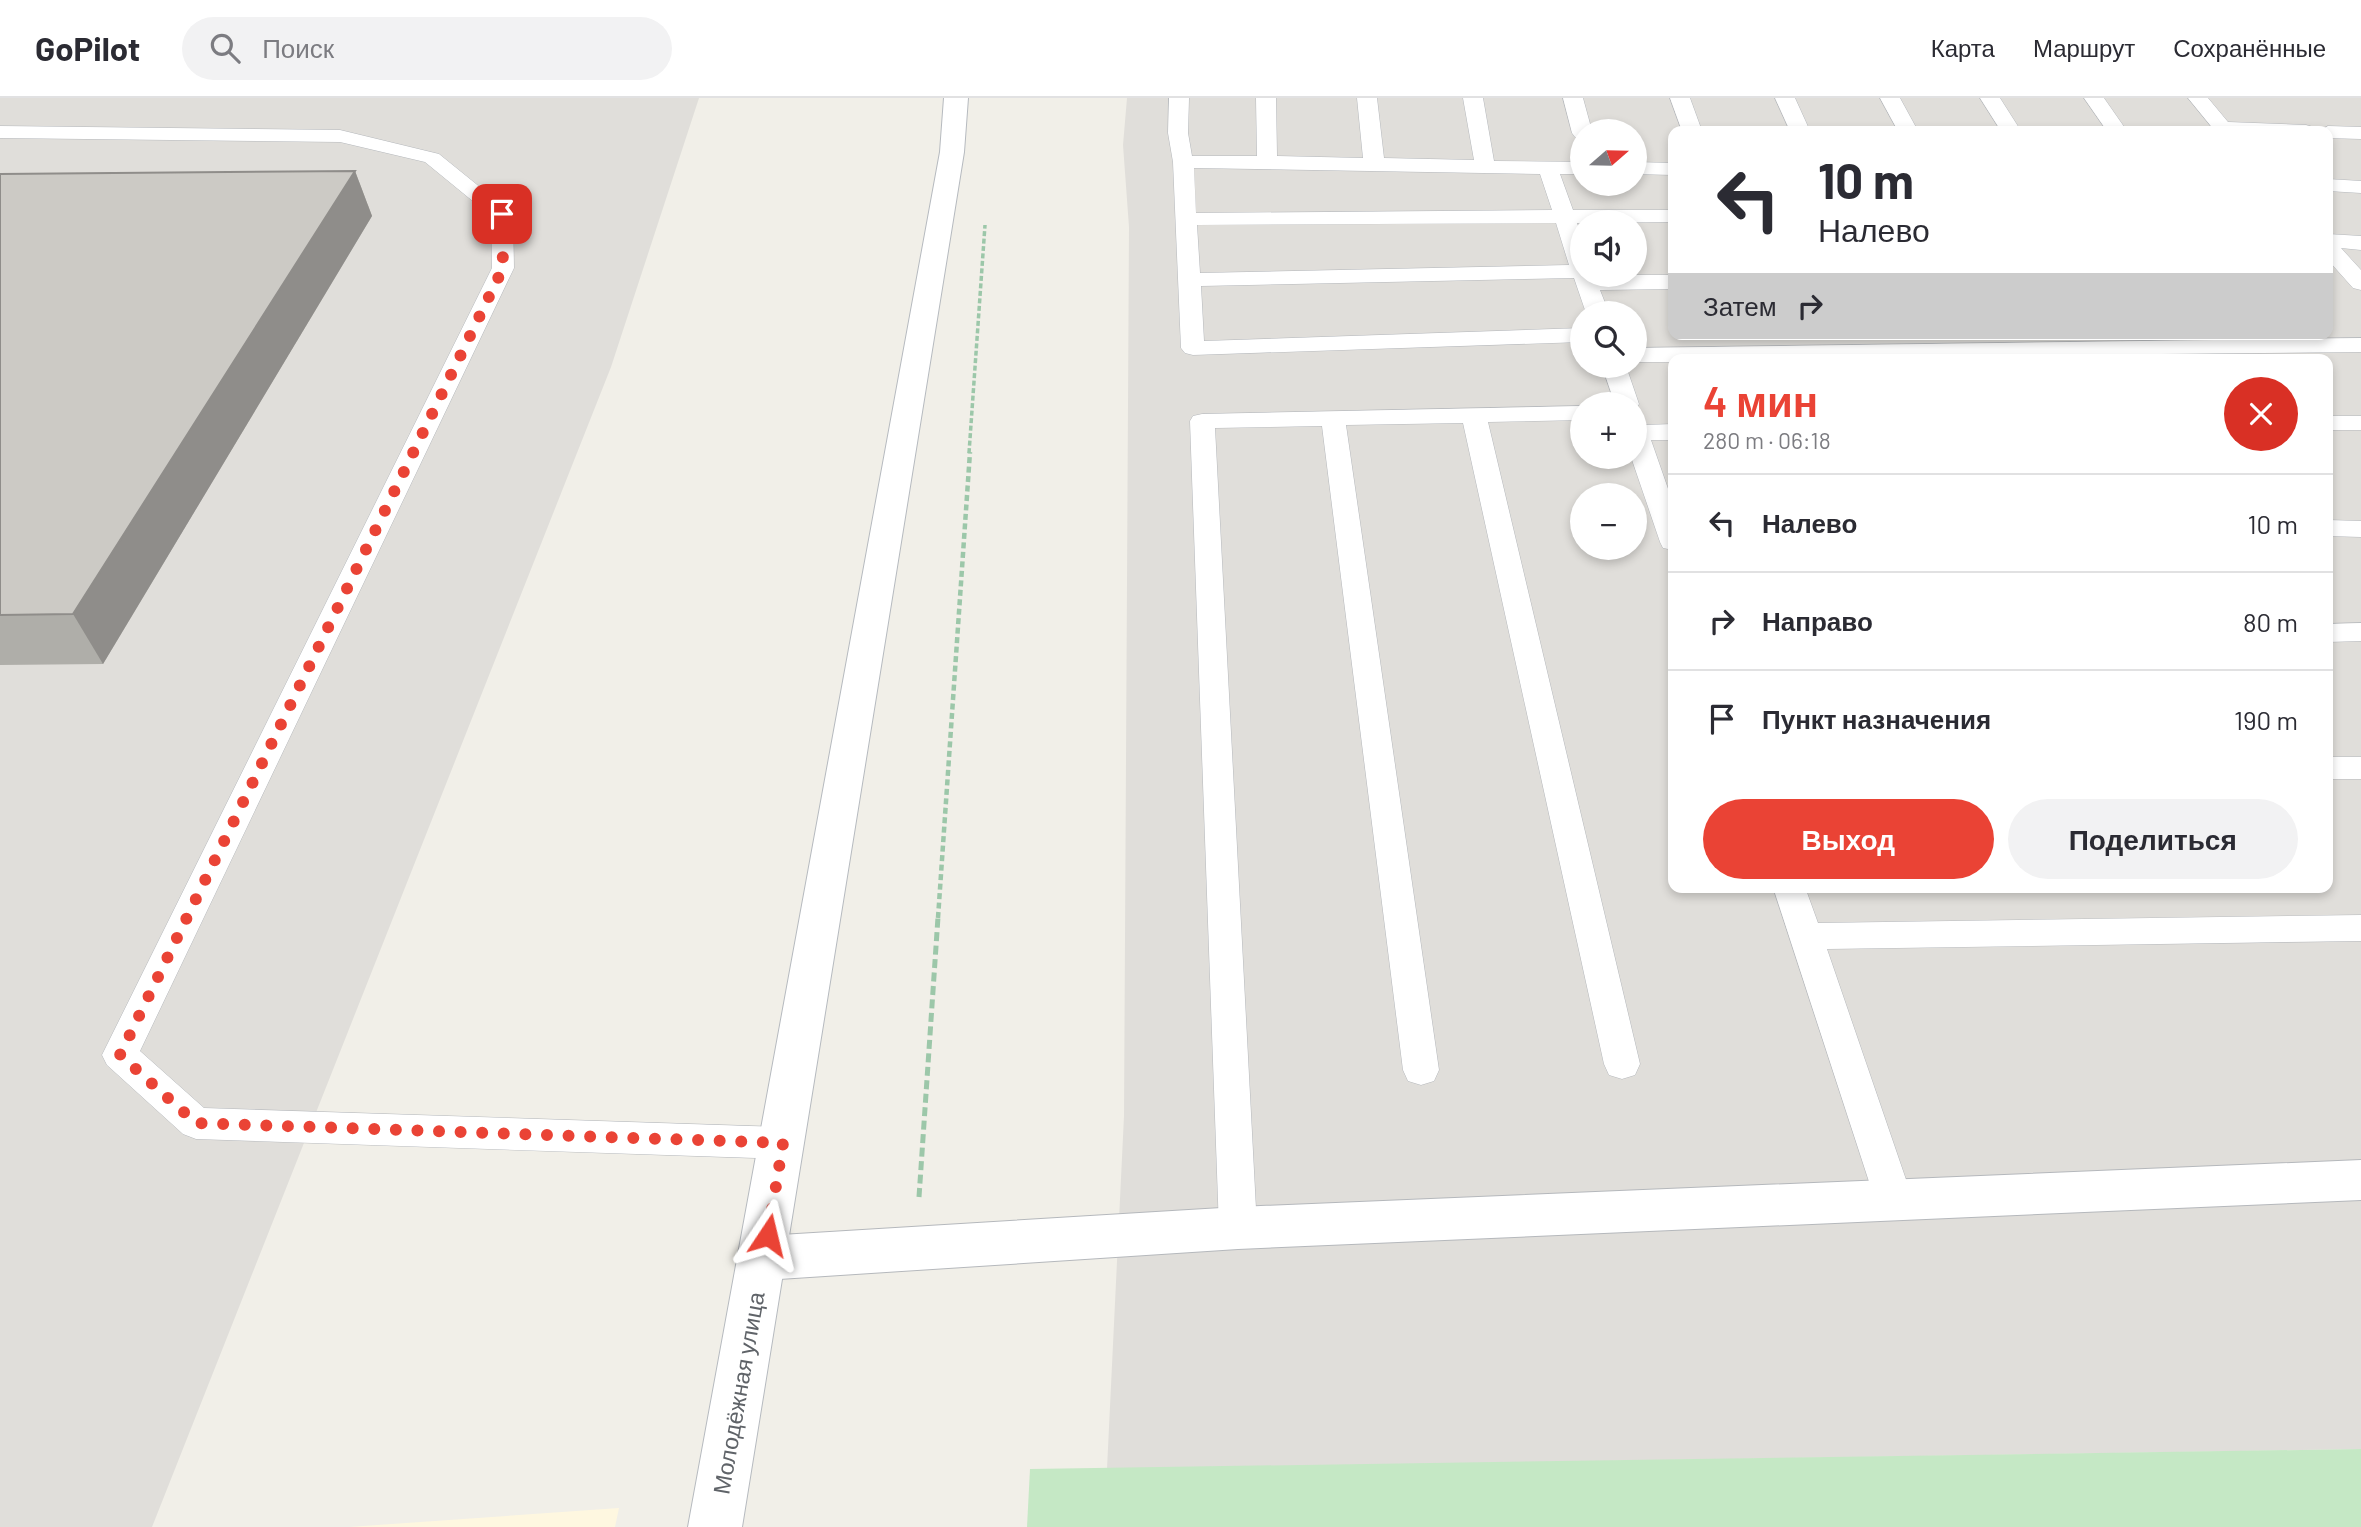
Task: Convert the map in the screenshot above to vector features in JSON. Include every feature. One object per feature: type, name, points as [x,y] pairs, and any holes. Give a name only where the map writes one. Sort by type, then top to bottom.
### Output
[{"type":"main road","name":"Молодёжная улица","points":[[715,1527],[764,1258],[950,165],[956,98]]},
{"type":"main road","points":[[764,1258],[1238,1228],[2361,1180]]},
{"type":"lane","points":[[1179,98],[1178,133],[1183,162],[1193,348],[1570,335]]},
{"type":"lane","points":[[1266,98],[1267,162]]},
{"type":"lane","points":[[1367,98],[1374,164]]},
{"type":"lane","points":[[1473,98],[1485,166]]},
{"type":"lane","points":[[1573,98],[1578,119]]},
{"type":"lane","points":[[1680,98],[1690,126]]},
{"type":"lane","points":[[1786,98],[1798,126]]},
{"type":"lane","points":[[1890,98],[1905,126]]},
{"type":"lane","points":[[1990,98],[2008,126]]},
{"type":"lane","points":[[2094,98],[2114,126]]},
{"type":"lane","points":[[2198,98],[2221,126]]},
{"type":"lane","points":[[0,132],[340,136],[432,158],[502,214],[503,268],[120,1055],[196,1123],[783,1143]]},
{"type":"lane","points":[[2333,132],[2361,133]]},
{"type":"lane","points":[[1183,162],[1570,168]]},
{"type":"lane","points":[[1548,168],[1570,232]]},
{"type":"lane","points":[[1647,169],[1668,169]]},
{"type":"lane","points":[[2333,185],[2361,187]]},
{"type":"lane","points":[[1186,219],[1668,216]]},
{"type":"lane","points":[[2333,241],[2361,243]]},
{"type":"lane","points":[[2333,253],[2357,279]]},
{"type":"lane","points":[[1189,280],[1570,274]]},
{"type":"lane","points":[[2333,276],[2357,279]]},
{"type":"lane","points":[[1647,280],[1668,282]]},
{"type":"lane","points":[[1707,354],[2361,345]]},
{"type":"lane","points":[[1647,355],[1668,355]]},
{"type":"lane","points":[[1238,1228],[1202,421],[1570,413]]},
{"type":"lane","points":[[1474,415],[1622,1064]]},
{"type":"lane","points":[[1334,418],[1421,1070]]},
{"type":"lane","points":[[2333,423],[2361,423]]},
{"type":"lane","points":[[1647,431],[1668,432]]},
{"type":"lane","points":[[1647,461],[1668,515]]},
{"type":"lane","points":[[2333,528],[2361,529]]},
{"type":"lane","points":[[2333,633],[2361,632]]},
{"type":"lane","points":[[2333,768],[2361,768]]},
{"type":"lane","points":[[1791,893],[1894,1200]]},
{"type":"lane","points":[[1805,936],[2361,928]]},
{"type":"path","points":[[916,1249],[929,1006],[985,222]]},
{"type":"shaded area","points":[[0,98],[699,98],[611,367],[152,1527],[0,1527]]},
{"type":"shaded area","points":[[1127,98],[2361,98],[2361,1449],[1107,1469],[1124,1116],[1129,227],[1123,145]]},
{"type":"shaded area","points":[[619,1508],[615,1527],[349,1527]]},
{"type":"green space","points":[[2361,1449],[2361,1527],[1027,1527],[1030,1469]]},
{"type":"building","points":[[355,171],[73,614],[0,615],[0,174]]},
{"type":"route","points":[[502,214],[503,268],[120,1055],[196,1123],[783,1143],[768,1235]]}]
